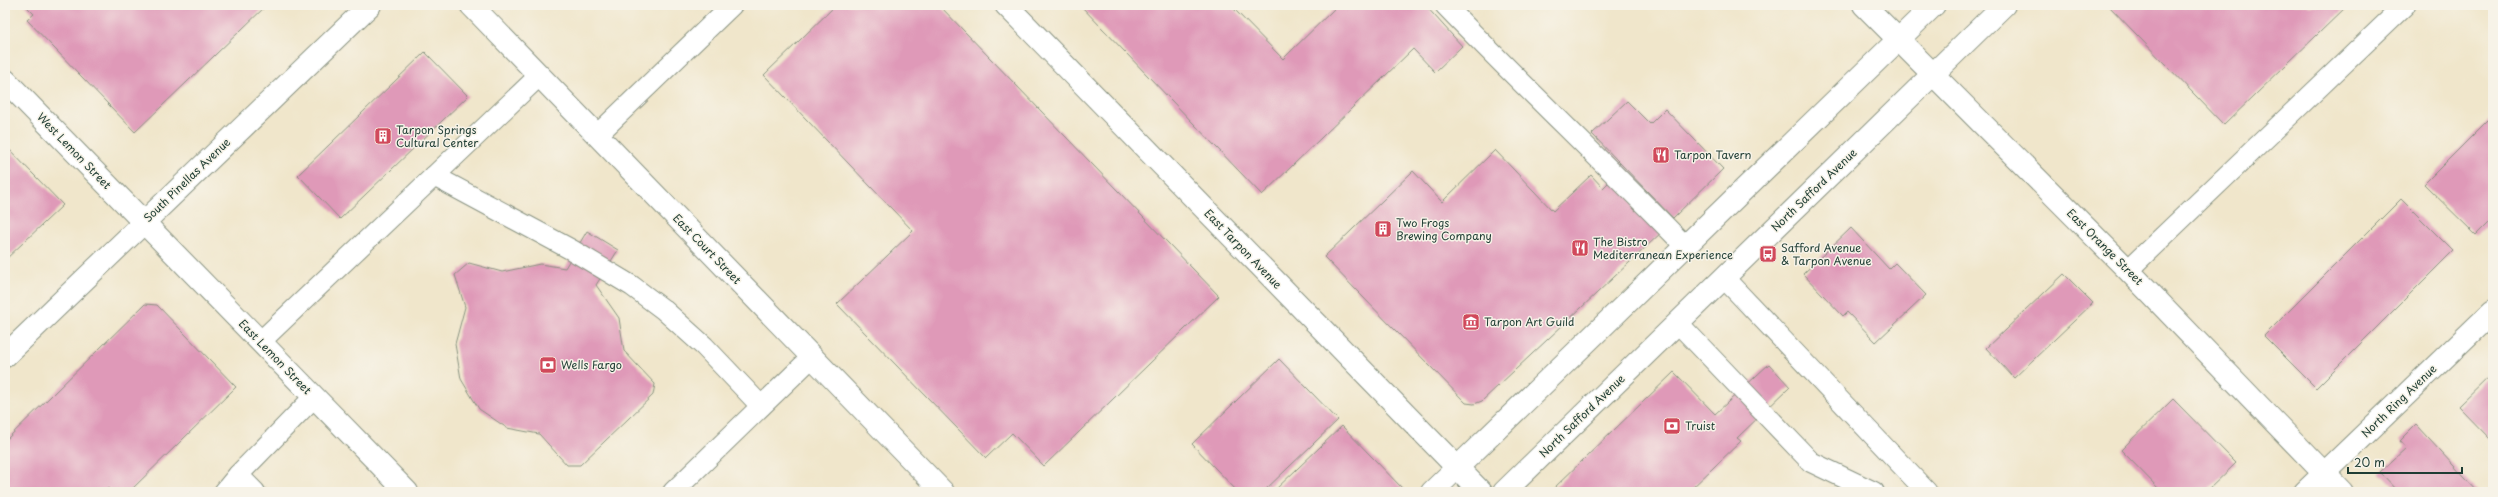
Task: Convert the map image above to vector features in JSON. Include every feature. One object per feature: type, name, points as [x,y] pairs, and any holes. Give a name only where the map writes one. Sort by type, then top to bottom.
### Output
[{"type":"street","name":"South Pinellas Avenue","points":[[5,356],[370,5]]},
{"type":"street","name":"East Court Street","points":[[471,5],[943,492]]},
{"type":"street","name":"East Tarpon Avenue","points":[[1006,5],[1481,492]]},
{"type":"street","name":"East Orange Street","points":[[1864,5],[2128,270],[2342,492]]},
{"type":"street","points":[[1432,492],[1934,5]]},
{"type":"street","name":"North Safford Avenue","points":[[1504,492],[2004,5]]},
{"type":"street","name":"West Lemon Street","points":[[5,80],[143,223]]},
{"type":"street","name":"East Lemon Street","points":[[143,223],[407,492]]},
{"type":"street","name":"North Ring Avenue","points":[[2305,492],[2493,311]]},
{"type":"lane","points":[[597,134],[732,5]]},
{"type":"lane","points":[[1445,5],[1524,87],[1607,164],[1685,246]]},
{"type":"lane","points":[[2128,270],[2405,5]]},
{"type":"lane","points":[[260,342],[539,76]]},
{"type":"lane","points":[[434,176],[572,250],[632,286],[664,310],[704,346],[761,406]]},
{"type":"lane","points":[[1724,278],[1927,492]]},
{"type":"lane","points":[[1678,323],[1811,462],[1874,492]]},
{"type":"lane","points":[[673,492],[812,357]]},
{"type":"lane","points":[[224,492],[238,475],[314,397]]},
{"type":"lane","points":[[238,475],[255,492]]},
{"type":"building","points":[[25,5],[267,5],[135,132],[27,20],[34,14]]},
{"type":"building","points":[[836,5],[939,5],[1219,296],[1044,466],[1012,433],[986,458],[837,304],[913,231],[764,75]]},
{"type":"building","points":[[1080,5],[1230,5],[1283,59],[1338,5],[1387,5],[1391,9],[1395,5],[1425,5],[1462,46],[1435,72],[1413,49],[1262,195]]},
{"type":"building","points":[[2108,5],[2348,5],[2224,125]]},
{"type":"building","name":"Tarpon Springs Cultural Center","points":[[425,52],[468,96],[340,219],[298,175]]},
{"type":"building","name":"Tarpon Tavern","points":[[1627,101],[1650,124],[1665,109],[1723,169],[1673,218],[1592,134]]},
{"type":"building","points":[[2493,115],[2493,218],[2476,235],[2424,184]]},
{"type":"building","points":[[5,145],[63,205],[5,260]]},
{"type":"building","points":[[1495,150],[1553,211],[1591,175],[1603,188],[1613,178],[1663,231],[1482,401],[1474,404],[1466,403],[1324,257],[1413,171],[1442,202]]},
{"type":"building","points":[[2401,199],[2453,251],[2316,388],[2264,336]]},
{"type":"building","points":[[1851,228],[1889,269],[1895,263],[1926,295],[1876,342],[1847,312],[1843,316],[1803,274]]},
{"type":"building","name":"Wells Fargo","points":[[587,231],[618,250],[596,285],[619,318],[624,351],[655,384],[653,395],[580,465],[567,465],[539,434],[507,428],[479,409],[461,379],[455,344],[465,307],[455,275],[469,263],[502,272],[540,264],[565,268]]},
{"type":"building","points":[[2064,274],[2093,303],[2014,378],[1986,348]]},
{"type":"building","points":[[145,304],[157,305],[236,387],[129,492],[112,492],[108,488],[105,492],[5,492],[5,441]]},
{"type":"building","points":[[1279,359],[1338,420],[1263,492],[1238,492],[1192,444]]},
{"type":"building","name":"Truist","points":[[1769,364],[1790,387],[1737,438],[1741,441],[1688,492],[1556,492],[1553,489],[1674,372],[1715,414]]},
{"type":"building","points":[[2493,372],[2493,442],[2458,406]]},
{"type":"building","points":[[2173,399],[2236,463],[2206,492],[2162,492],[2121,450]]},
{"type":"building","points":[[2416,425],[2478,492],[2399,492],[2380,472],[2406,448],[2400,441]]},
{"type":"building","points":[[1342,426],[1403,489],[1400,492],[1277,492],[1275,490]]},
{"type":"place","name":"Tarpon Springs Cultural Center","points":[[383,136]]},
{"type":"place","name":"Tarpon Tavern","points":[[1661,155]]},
{"type":"place","name":"Two Frogs Brewing Company","points":[[1383,229]]},
{"type":"place","name":"The Bistro Mediterranean Experience","points":[[1580,248]]},
{"type":"place","name":"Safford Avenue & Tarpon Avenue","points":[[1768,254]]},
{"type":"place","name":"Tarpon Art Guild","points":[[1471,322]]},
{"type":"place","name":"Wells Fargo","points":[[548,365]]},
{"type":"place","name":"Truist","points":[[1672,426]]}]
